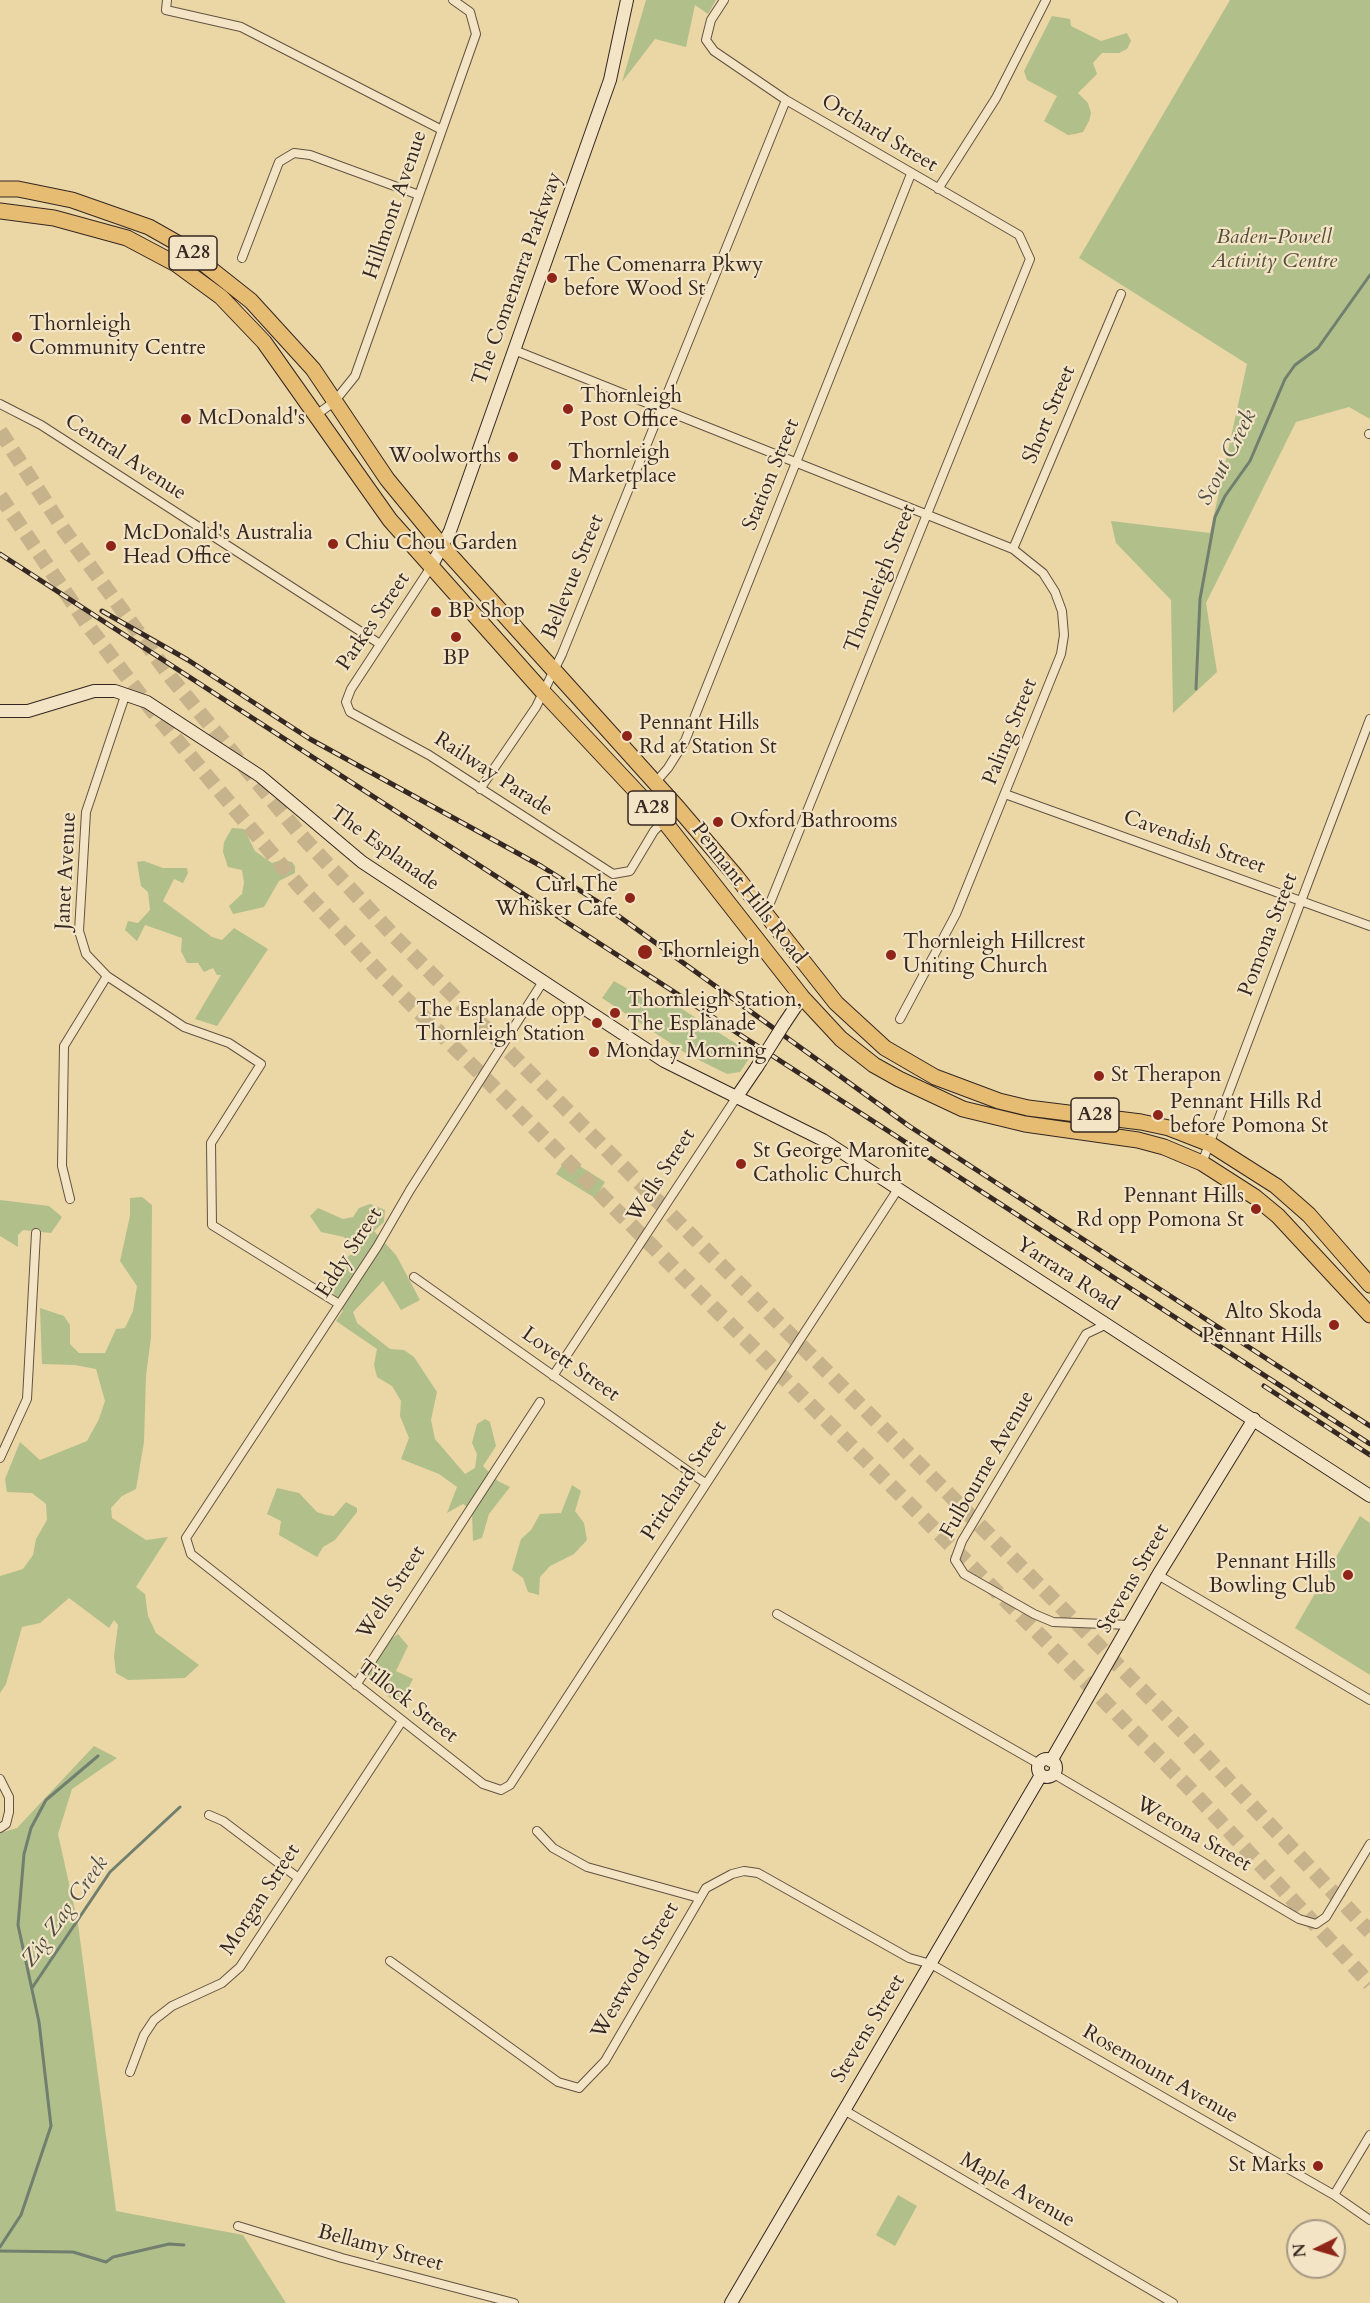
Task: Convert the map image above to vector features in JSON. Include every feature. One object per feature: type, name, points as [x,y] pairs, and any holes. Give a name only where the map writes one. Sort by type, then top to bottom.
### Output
[{"type":"highway","name":"Pennant Hills Road","points":[[0,189],[18,189],[72,200],[127,218],[179,244],[251,301],[313,369],[387,479],[442,546],[655,783],[766,913],[836,1003],[855,1023],[885,1048],[935,1077],[999,1101],[1028,1108],[1141,1122],[1169,1128],[1210,1144],[1276,1186],[1309,1215],[1370,1285]]},
{"type":"highway","name":"Pennant Hills Road","points":[[0,211],[54,218],[102,230],[153,250],[197,277],[221,297],[264,342],[367,490],[431,567],[543,692],[664,821],[802,997],[841,1039],[874,1065],[937,1098],[995,1118],[1138,1140],[1174,1151],[1202,1163],[1255,1197],[1278,1216],[1370,1315]]},
{"type":"highway","points":[[783,936],[806,986],[802,997]]},
{"type":"main road","name":"The Comenarra Parkway","points":[[431,567],[442,546],[610,80],[627,0]]},
{"type":"main road","name":"The Esplanade","points":[[0,711],[28,711],[94,691],[126,693],[147,702],[252,770],[341,847],[664,1061],[736,1098]]},
{"type":"main road","name":"Wells Street","points":[[736,1098],[802,997]]},
{"type":"main road","name":"Yarrara Road","points":[[736,1098],[823,1140],[1370,1496]]},
{"type":"main road","name":"Stevens Street","points":[[731,2303],[1044,1771],[1055,1766],[1052,1761],[1158,1575],[1254,1419]]},
{"type":"street","points":[[167,0],[166,10],[241,27],[442,130]]},
{"type":"street","name":"Hillmont Avenue","points":[[316,415],[334,402],[355,376],[476,34],[470,12],[453,0]]},
{"type":"street","name":"Orchard Street","points":[[724,0],[711,20],[706,40],[714,51],[786,100],[1019,235],[1030,259]]},
{"type":"street","points":[[938,189],[996,98],[1046,0]]},
{"type":"street","name":"Bellevue Street","points":[[480,789],[543,692],[554,670],[786,100]]},
{"type":"street","points":[[242,258],[279,162],[294,153],[310,155],[419,195]]},
{"type":"street","name":"Station Street","points":[[655,783],[668,768],[685,741],[911,174]]},
{"type":"street","name":"Thornleigh Street","points":[[766,913],[1030,259]]},
{"type":"street","name":"Short Street","points":[[1013,549],[1121,294]]},
{"type":"street","name":"Paling Street","points":[[514,350],[1013,549],[1043,573],[1055,592],[1062,611],[1064,635],[1061,654],[956,914],[900,1019]]},
{"type":"street","name":"Central Avenue","points":[[0,404],[41,425],[380,644]]},
{"type":"street","name":"Parkes Street","points":[[347,696],[431,567]]},
{"type":"street","name":"Janet Avenue","points":[[126,693],[88,801],[79,931],[86,954],[107,976],[183,1027],[229,1043],[261,1064],[211,1143],[212,1225],[339,1304]]},
{"type":"street","name":"Railway Parade","points":[[347,696],[347,707],[354,715],[429,755],[613,874],[630,872],[654,831],[664,821]]},
{"type":"street","name":"Pomona Street","points":[[1202,1163],[1370,719]]},
{"type":"street","name":"Cavendish Street","points":[[1005,794],[1370,926]]},
{"type":"street","points":[[70,1199],[62,1166],[64,1046],[107,976]]},
{"type":"street","name":"Eddy Street","points":[[185,1543],[196,1520],[339,1304],[544,980]]},
{"type":"street","name":"Wells Street","points":[[553,1376],[736,1098]]},
{"type":"street","name":"Pritchard Street","points":[[501,1790],[510,1785],[898,1189]]},
{"type":"street","points":[[0,1458],[27,1399],[36,1233]]},
{"type":"street","name":"Lovett Street","points":[[414,1277],[705,1483]]},
{"type":"street","name":"Fulbourne Avenue","points":[[1107,1324],[1086,1334],[962,1542],[955,1560],[964,1574],[1034,1614],[1053,1622],[1130,1625]]},
{"type":"street","name":"Wells Street","points":[[356,1685],[540,1401]]},
{"type":"street","name":"Tillock Street","points":[[185,1543],[191,1554],[402,1721],[483,1784],[501,1790]]},
{"type":"street","points":[[1158,1575],[1370,1700]]},
{"type":"street","name":"Werona Street","points":[[777,1614],[1299,1919],[1316,1924],[1326,1917],[1370,1844]]},
{"type":"street","name":"Morgan Street","points":[[130,2072],[144,2035],[154,2020],[172,2006],[230,1978],[240,1967],[297,1877],[402,1721]]},
{"type":"street","points":[[0,1779],[9,1797],[6,1824],[0,1828]]},
{"type":"street","points":[[209,1815],[223,1821],[297,1877]]},
{"type":"street","points":[[537,1831],[553,1848],[587,1867],[699,1898]]},
{"type":"street","name":"Westwood Street","points":[[390,1961],[558,2082],[579,2088],[605,2061],[699,1898],[712,1882],[722,1877],[744,1871],[758,1873],[909,1958],[931,1964]]},
{"type":"street","name":"Rosemount Avenue","points":[[931,1964],[1334,2195],[1370,2220]]},
{"type":"street","name":"Maple Avenue","points":[[844,2110],[1173,2303]]},
{"type":"street","points":[[1334,2195],[1370,2134]]},
{"type":"street","name":"Bellamy Street","points":[[238,2226],[342,2258],[514,2303]]},
{"type":"green space","points":[[646,0],[716,0],[708,14],[695,5],[686,47],[655,39],[622,82]]},
{"type":"green space","name":"Baden-Powell Activity Centre","points":[[1230,0],[1370,0],[1370,419],[1349,407],[1296,422],[1206,603],[1217,672],[1173,713],[1171,600],[1116,543],[1111,521],[1210,533],[1247,364],[1079,258]]},
{"type":"green space","points":[[1052,16],[1070,19],[1071,26],[1101,41],[1127,33],[1131,41],[1127,49],[1119,53],[1102,53],[1093,63],[1097,74],[1078,93],[1088,103],[1091,113],[1089,121],[1083,132],[1075,134],[1068,135],[1044,121],[1057,96],[1027,80],[1024,71]]},
{"type":"green space","points":[[232,828],[244,829],[255,851],[272,863],[281,860],[292,862],[295,866],[295,873],[279,881],[264,907],[233,914],[229,906],[242,894],[244,883],[242,870],[228,867],[223,852],[224,842]]},
{"type":"green space","points":[[144,861],[163,868],[187,868],[188,873],[183,883],[174,879],[163,901],[212,937],[222,940],[234,928],[268,949],[217,1026],[195,1019],[221,975],[217,975],[213,968],[204,972],[198,963],[187,963],[181,951],[182,938],[145,925],[137,941],[125,930],[128,921],[138,923],[150,910],[148,892],[141,886],[137,862]]},
{"type":"green space","points":[[614,981],[661,1008],[668,1000],[752,1054],[740,1072],[727,1074],[687,1054],[602,998]]},
{"type":"green space","points":[[567,1158],[605,1182],[595,1198],[556,1174]]},
{"type":"green space","points":[[142,1197],[152,1205],[151,1337],[146,1376],[144,1442],[136,1489],[122,1496],[111,1508],[112,1518],[146,1540],[168,1537],[136,1587],[145,1594],[148,1616],[156,1633],[199,1665],[185,1678],[128,1680],[116,1673],[114,1656],[118,1625],[114,1620],[109,1628],[69,1598],[40,1623],[22,1627],[6,1684],[0,1693],[0,1576],[23,1569],[33,1555],[36,1539],[47,1520],[46,1504],[32,1493],[7,1492],[5,1479],[20,1442],[40,1460],[87,1441],[99,1419],[105,1401],[96,1369],[75,1365],[42,1364],[40,1308],[64,1316],[70,1325],[70,1344],[79,1353],[105,1353],[116,1329],[125,1328],[133,1311],[137,1286],[120,1261],[130,1216],[130,1198]]},
{"type":"green space","points":[[0,1200],[49,1206],[62,1217],[51,1233],[23,1230],[18,1235],[18,1247],[0,1236]]},
{"type":"green space","points":[[370,1204],[385,1210],[384,1222],[374,1231],[396,1255],[420,1300],[401,1310],[383,1281],[353,1312],[357,1323],[390,1349],[404,1350],[414,1357],[437,1392],[431,1420],[435,1439],[465,1474],[475,1468],[477,1454],[472,1443],[477,1424],[485,1419],[490,1422],[496,1446],[483,1466],[498,1481],[510,1487],[489,1514],[482,1538],[473,1541],[472,1514],[468,1507],[463,1504],[447,1513],[457,1487],[439,1474],[401,1459],[409,1438],[400,1416],[401,1401],[392,1386],[377,1377],[374,1365],[377,1349],[336,1321],[343,1311],[332,1290],[344,1261],[352,1253],[350,1244],[344,1237],[321,1232],[310,1216],[318,1208],[343,1219],[353,1217],[359,1208]]},
{"type":"green space","points":[[572,1485],[581,1491],[575,1511],[584,1523],[587,1540],[574,1554],[550,1566],[540,1577],[539,1595],[528,1592],[523,1578],[512,1570],[521,1539],[531,1530],[540,1514],[561,1513]]},
{"type":"green space","points":[[277,1488],[299,1493],[317,1512],[326,1515],[334,1516],[346,1502],[357,1508],[357,1512],[335,1540],[323,1547],[317,1557],[279,1535],[281,1521],[267,1514]]},
{"type":"green space","name":"Pennant Hills Bowling Club","points":[[1360,1516],[1370,1523],[1370,1675],[1295,1628]]},
{"type":"green space","points":[[398,1634],[408,1646],[396,1671],[413,1679],[399,1705],[371,1682],[369,1673],[391,1639]]},
{"type":"green space","points":[[94,1746],[117,1758],[72,1789],[58,1834],[78,1924],[116,2211],[243,2235],[286,2303],[0,2303],[0,1833],[17,1828]]},
{"type":"green space","points":[[898,2195],[917,2206],[895,2246],[876,2235]]},
{"type":"waterway","name":"Scout Creek","points":[[1196,689],[1200,599],[1215,517],[1225,496],[1250,461],[1285,379],[1295,365],[1318,348],[1370,275]]},
{"type":"waterway","name":"Zig Zag Creek","points":[[0,2247],[21,2215],[51,2126],[39,2022],[18,1925],[24,1854],[31,1828],[46,1800],[98,1756]]},
{"type":"waterway","name":"Zig Zag Creek","points":[[32,1988],[110,1872],[180,1807]]},
{"type":"waterway","points":[[0,2251],[73,2252],[106,2262],[113,2257],[169,2244],[184,2245]]},
{"type":"tunnel","points":[[0,431],[64,530],[172,679],[299,833],[393,935],[1189,1738],[1370,1932]]},
{"type":"tunnel","points":[[0,496],[89,627],[151,709],[299,886],[383,976],[1033,1628],[1194,1793],[1370,1984]]},
{"type":"railway","points":[[0,554],[1370,1444]]},
{"type":"railway","points":[[102,611],[188,660],[310,739],[541,866],[606,907],[909,1126],[1370,1426]]},
{"type":"railway","points":[[1264,1386],[1370,1455]]},
{"type":"place","name":"The Comenarra Pkwy before Wood St","points":[[552,278]]},
{"type":"place","name":"Thornleigh Community Centre","points":[[17,337]]},
{"type":"place","name":"Thornleigh Post Office","points":[[568,409]]},
{"type":"place","name":"McDonald's","points":[[186,419]]},
{"type":"place","name":"Woolworths","points":[[513,457]]},
{"type":"place","name":"Thornleigh Marketplace","points":[[556,465]]},
{"type":"place","name":"Chiu Chou Garden","points":[[333,544]]},
{"type":"place","name":"McDonald's Australia Head Office","points":[[111,546]]},
{"type":"place","name":"BP Shop","points":[[436,612]]},
{"type":"place","name":"BP","points":[[456,637]]},
{"type":"place","name":"Pennant Hills Rd at Station St","points":[[627,736]]},
{"type":"place","name":"Oxford Bathrooms","points":[[718,822]]},
{"type":"place","name":"Curl The Whisker Cafe","points":[[630,898]]},
{"type":"place","name":"Thornleigh","points":[[645,952]]},
{"type":"place","name":"Thornleigh Hillcrest Uniting Church","points":[[891,955]]},
{"type":"place","name":"Thornleigh Station, The Esplanade","points":[[615,1013]]},
{"type":"place","name":"The Esplanade opp Thornleigh Station","points":[[597,1023]]},
{"type":"place","name":"Monday Morning","points":[[594,1052]]},
{"type":"place","name":"St Therapon","points":[[1099,1076]]},
{"type":"place","name":"Pennant Hills Rd before Pomona St","points":[[1158,1115]]},
{"type":"place","name":"St George Maronite Catholic Church","points":[[741,1164]]},
{"type":"place","name":"Pennant Hills Rd opp Pomona St","points":[[1256,1209]]},
{"type":"place","name":"Alto Skoda Pennant Hills","points":[[1334,1325]]},
{"type":"place","name":"Pennant Hills Bowling Club","points":[[1348,1575]]},
{"type":"place","name":"St Marks","points":[[1318,2166]]}]
